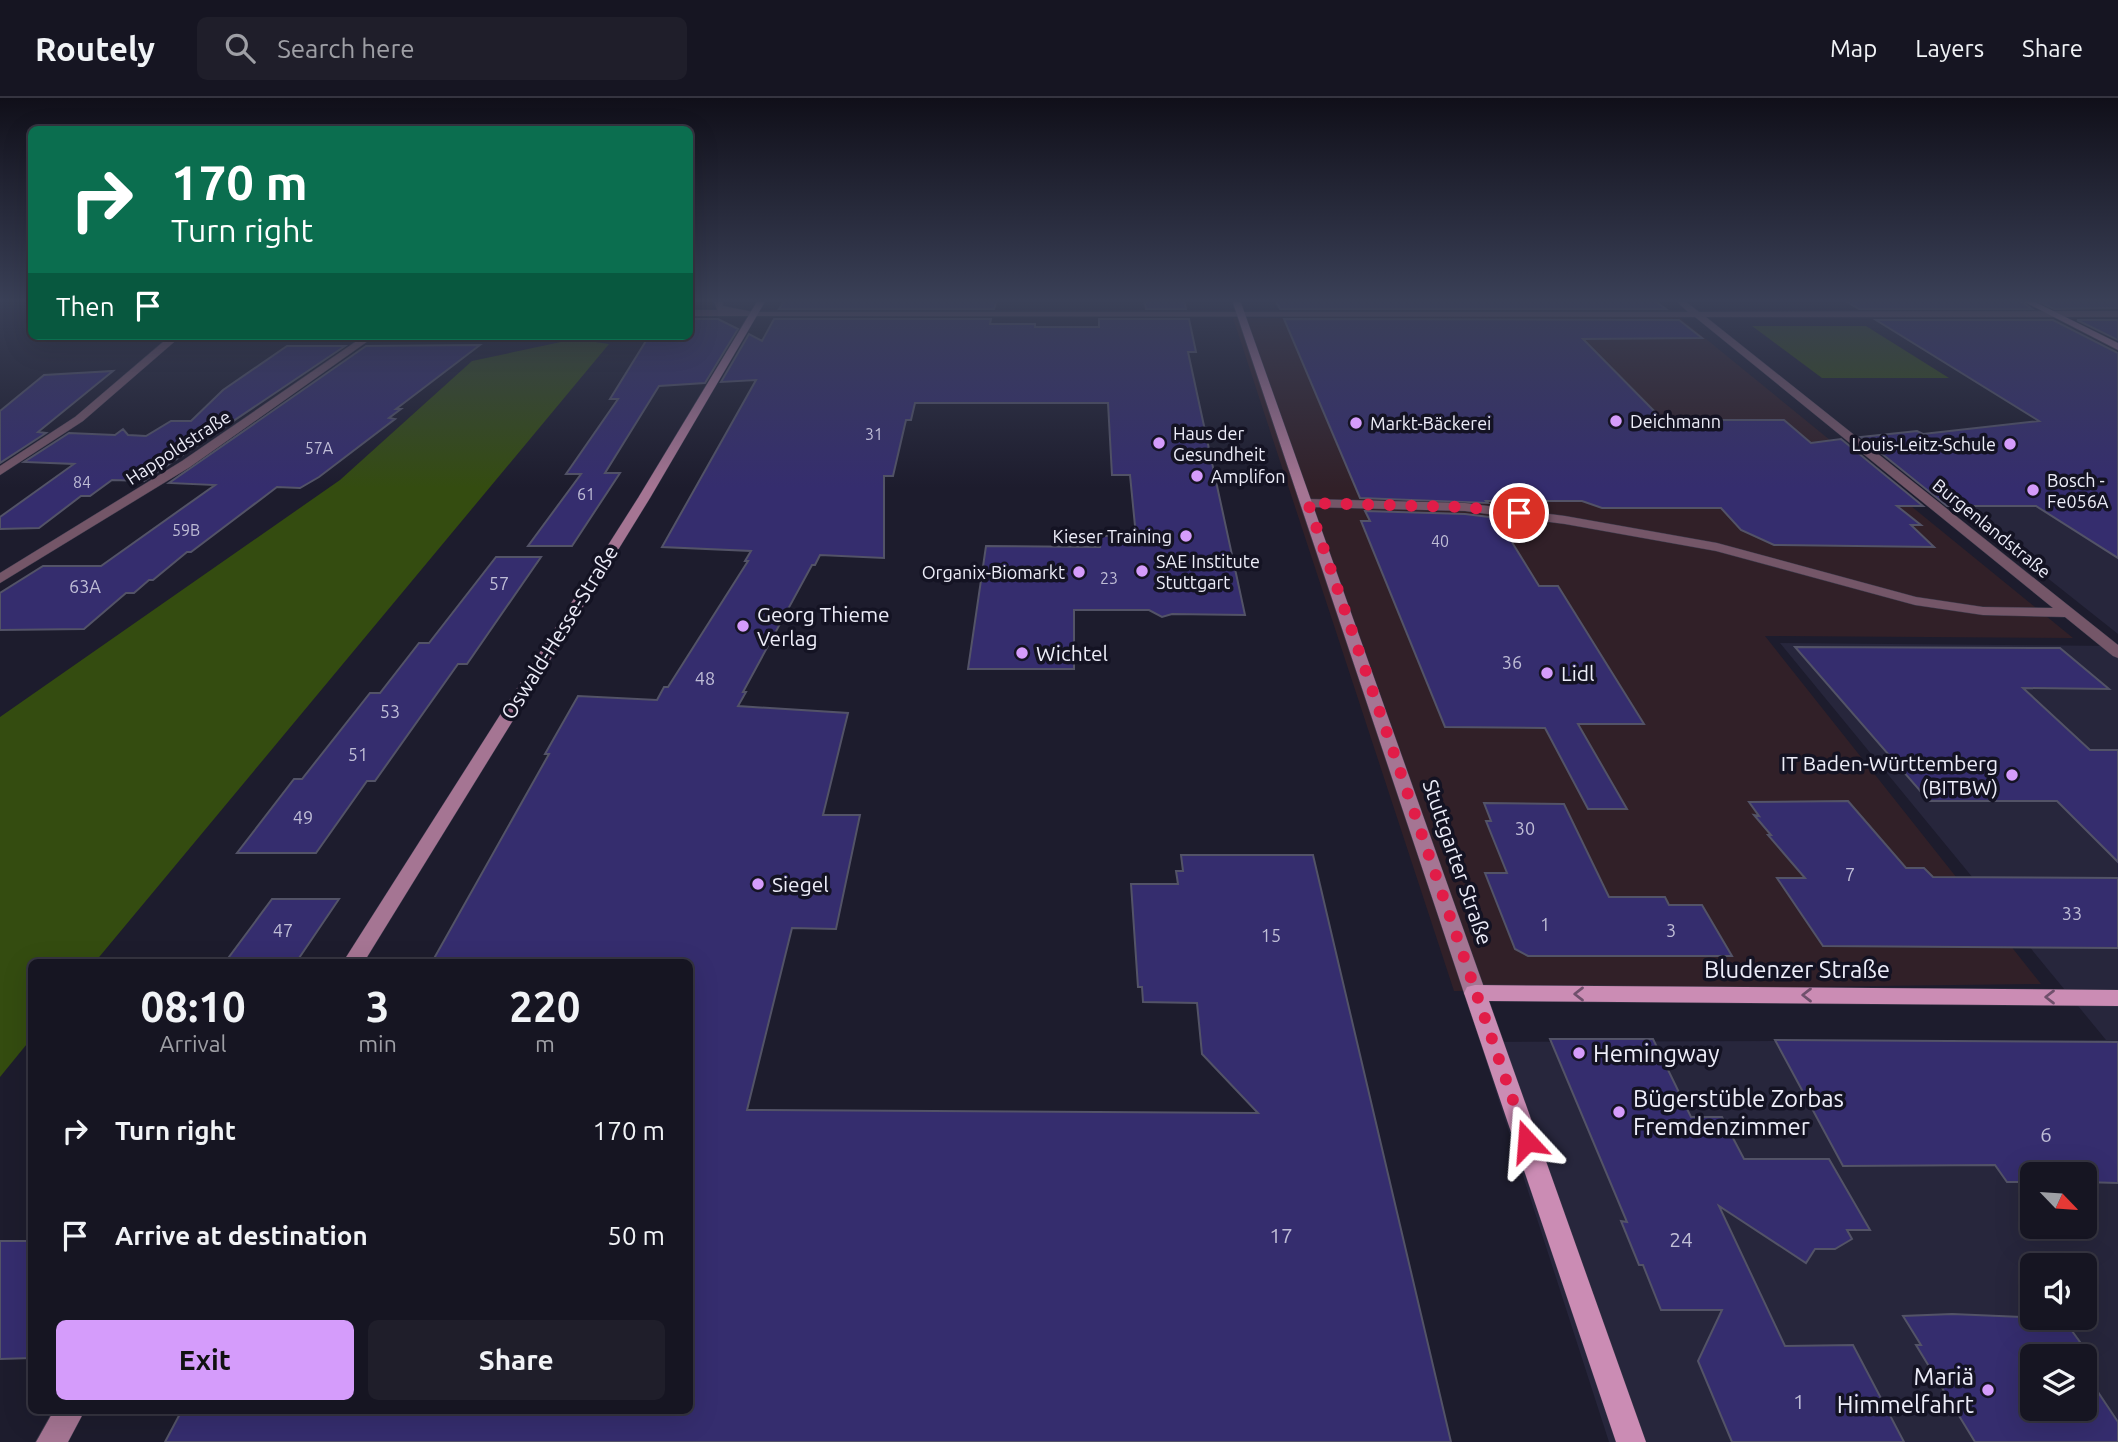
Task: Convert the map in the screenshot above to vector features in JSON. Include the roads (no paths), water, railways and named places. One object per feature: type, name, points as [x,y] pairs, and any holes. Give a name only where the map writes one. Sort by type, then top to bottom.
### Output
[{"type":"main road","name":"Bludenzer Straße","points":[[1475,993],[2118,998]]},
{"type":"main road","name":"Stuttgarter Straße","points":[[1475,993],[1631,1442]]},
{"type":"street","points":[[0,471],[79,419],[145,363]]},
{"type":"street","name":"Happoldstraße","points":[[0,579],[186,464],[332,363]]},
{"type":"street","name":"Oswald-Hesse-Straße","points":[[355,959],[644,498],[725,363]]},
{"type":"street","name":"Stuttgarter Straße","points":[[1260,363],[1475,993]]},
{"type":"street","name":"Burgenlandstraße","points":[[1757,363],[2118,653]]},
{"type":"street","points":[[1308,503],[1465,507],[1542,516],[1717,547],[1926,603],[1983,611],[2067,612]]},
{"type":"street","points":[[51,1442],[68,1414]]},
{"type":"place","name":"Deichmann","points":[[1616,421]]},
{"type":"place","name":"Markt-Bäckerei","points":[[1356,423]]},
{"type":"place","name":"Haus der Gesundheit","points":[[1159,443]]},
{"type":"place","name":"Louis-Leitz-Schule","points":[[2010,444]]},
{"type":"place","name":"Amplifon","points":[[1197,476]]},
{"type":"place","name":"Bosch - Fe056A","points":[[2033,490]]},
{"type":"place","name":"Kieser Training","points":[[1186,536]]},
{"type":"place","name":"SAE Institute Stuttgart","points":[[1142,571]]},
{"type":"place","name":"Organix-Biomarkt","points":[[1079,572]]},
{"type":"place","name":"Georg Thieme Verlag","points":[[743,626]]},
{"type":"place","name":"Wichtel","points":[[1022,653]]},
{"type":"place","name":"Lidl","points":[[1547,673]]},
{"type":"place","name":"IT Baden-Württemberg (BITBW)","points":[[2012,775]]},
{"type":"place","name":"Siegel","points":[[758,884]]},
{"type":"place","name":"Hemingway","points":[[1579,1053]]},
{"type":"place","name":"Bügerstüble Zorbas Fremdenzimmer","points":[[1619,1112]]},
{"type":"place","name":"Mariä Himmelfahrt","points":[[1988,1390]]}]
